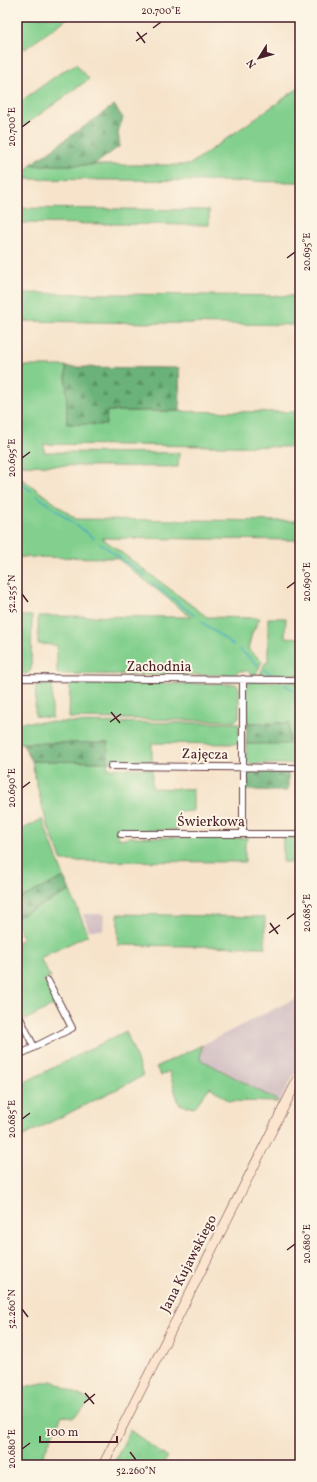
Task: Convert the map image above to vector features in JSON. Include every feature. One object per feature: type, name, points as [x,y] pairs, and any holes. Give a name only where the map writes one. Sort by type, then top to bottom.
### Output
[{"type":"main road","name":"Jana Kujawskiego","points":[[104,1465],[300,1075]]},
{"type":"street","name":"Zachodnia","points":[[17,678],[300,680]]},
{"type":"street","points":[[243,680],[243,834]]},
{"type":"street","name":"Zajęcza","points":[[111,766],[300,768]]},
{"type":"street","name":"Świerkowa","points":[[121,834],[300,834]]},
{"type":"street","points":[[17,931],[17,935]]},
{"type":"street","points":[[17,1056],[72,1028],[48,981]]},
{"type":"street","points":[[17,1012],[34,1047]]},
{"type":"shaded area","points":[[83,914],[104,914],[103,930],[89,930]]},
{"type":"shaded area","points":[[300,996],[300,1063],[280,1102],[200,1059],[202,1045]]},
{"type":"green space","points":[[17,17],[69,17],[25,49],[17,42]]},
{"type":"green space","points":[[76,64],[89,79],[17,131],[17,104],[60,73]]},
{"type":"green space","points":[[300,87],[300,182],[23,179],[30,165],[189,165]]},
{"type":"green space","points":[[114,105],[123,118],[118,132],[120,146],[94,165],[30,165]]},
{"type":"green space","points":[[17,208],[209,210],[209,225],[17,223]]},
{"type":"green space","points":[[17,293],[300,296],[300,325],[17,321]]},
{"type":"green space","points":[[17,366],[66,366],[67,424],[107,411],[300,412],[300,447],[44,444],[44,452],[179,453],[178,467],[17,465]]},
{"type":"green space","points":[[66,367],[179,368],[180,411],[107,411],[106,425],[67,424]]},
{"type":"green space","points":[[17,475],[76,519],[300,521],[300,540],[102,538],[207,617],[260,618],[252,633],[248,649],[262,661],[256,675],[252,675],[248,671],[239,671],[235,675],[57,674],[57,645],[38,644],[38,616],[191,617],[117,558],[17,557]]},
{"type":"green space","points":[[17,616],[32,616],[31,670],[27,674],[17,673]]},
{"type":"green space","points":[[268,618],[286,618],[285,637],[300,638],[300,675],[260,675],[265,663],[268,663]]},
{"type":"green space","points":[[248,681],[300,682],[300,764],[250,764],[246,760],[246,744],[289,743],[289,723],[247,723]]},
{"type":"green space","points":[[36,683],[52,683],[52,718],[35,716]]},
{"type":"green space","points":[[70,683],[236,684],[239,688],[239,717],[235,721],[69,718]]},
{"type":"green space","points":[[17,722],[239,723],[239,744],[152,743],[152,763],[108,762],[108,743],[17,743]]},
{"type":"green space","points":[[247,723],[289,723],[289,744],[246,744]]},
{"type":"green space","points":[[22,743],[108,743],[108,762],[32,761]]},
{"type":"green space","points":[[32,761],[108,762],[107,768],[152,769],[152,788],[193,789],[193,811],[177,812],[177,830],[129,831],[127,829],[118,829],[118,838],[249,838],[245,842],[245,862],[62,861],[47,824]]},
{"type":"green space","points":[[250,770],[288,770],[288,791],[246,790],[246,774]]},
{"type":"green space","points":[[42,819],[64,877],[17,900],[17,832]]},
{"type":"green space","points":[[283,838],[300,838],[300,862],[283,862]]},
{"type":"green space","points":[[64,877],[70,891],[17,917],[17,900]]},
{"type":"green space","points":[[70,891],[88,935],[40,958],[51,979],[46,978],[45,982],[56,1004],[25,1020],[17,1003],[17,942],[23,939],[17,924],[17,917]]},
{"type":"green space","points":[[118,914],[265,917],[265,947],[118,945]]},
{"type":"green space","points":[[126,1031],[143,1076],[17,1139],[17,1086]]},
{"type":"green space","points":[[202,1045],[200,1059],[280,1102],[229,1101],[210,1087],[194,1108],[179,1104],[169,1071],[161,1076],[156,1067]]},
{"type":"green space","points":[[17,1356],[25,1388],[17,1391]]},
{"type":"green space","points":[[52,1381],[91,1401],[73,1418],[62,1416],[43,1455],[47,1465],[17,1465],[17,1391],[29,1386]]},
{"type":"green space","points":[[130,1430],[168,1458],[161,1465],[113,1465]]},
{"type":"waterway","points":[[19,482],[31,491]]},
{"type":"waterway","points":[[37,496],[94,538]]},
{"type":"waterway","points":[[100,543],[146,577]]},
{"type":"waterway","points":[[151,582],[194,615]]},
{"type":"waterway","points":[[202,622],[233,645]]},
{"type":"waterway","points":[[240,650],[258,665]]},
{"type":"waterway","points":[[265,670],[276,678]]},
{"type":"waterway","points":[[285,684],[300,696]]}]
